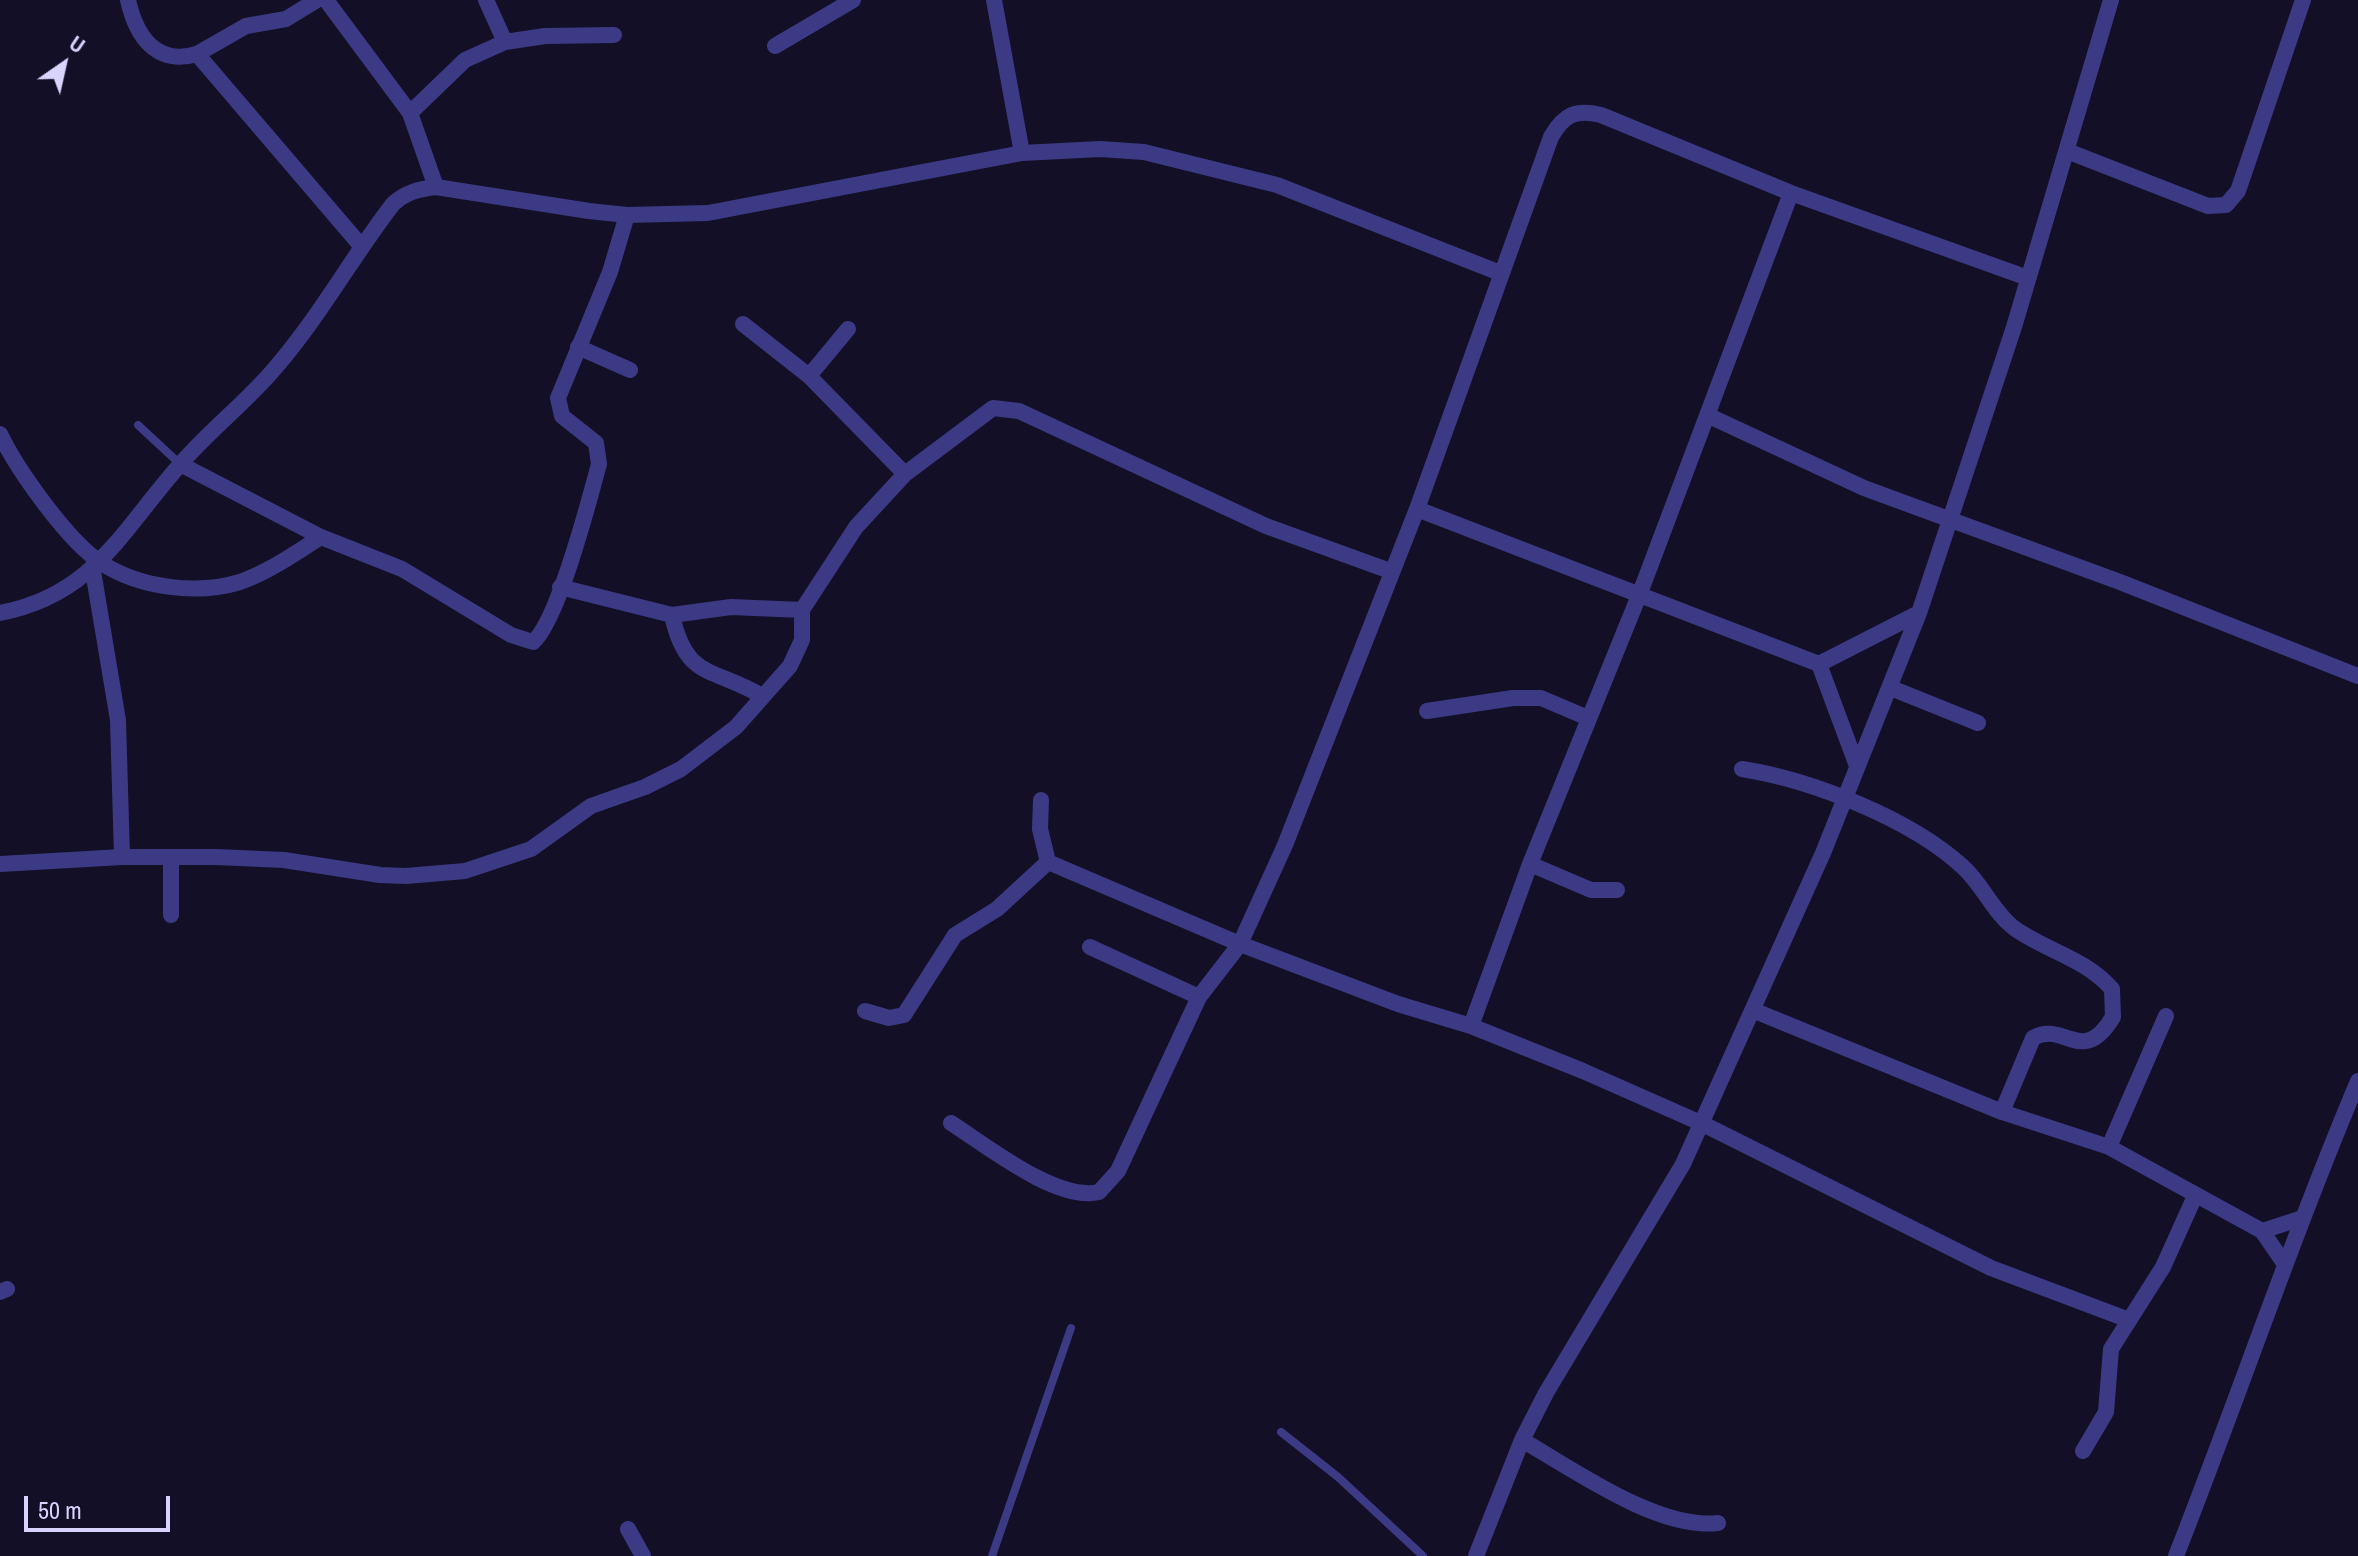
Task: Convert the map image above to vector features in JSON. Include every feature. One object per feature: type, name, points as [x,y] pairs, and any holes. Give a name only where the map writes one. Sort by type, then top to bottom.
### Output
[{"type":"street","points":[[128,0],[136,27],[151,48],[170,56],[197,54],[246,26],[286,19],[317,0]]},
{"type":"street","points":[[326,0],[410,113],[436,187]]},
{"type":"street","points":[[486,0],[505,42]]},
{"type":"street","points":[[775,46],[853,0]]},
{"type":"street","points":[[994,0],[1022,153]]},
{"type":"street","points":[[1476,1556],[1522,1440],[1571,1348],[1647,1225],[1703,1124],[1755,1011],[1891,688],[1919,613],[2028,278],[2111,0]]},
{"type":"street","points":[[2067,151],[2208,206],[2226,205],[2238,191],[2303,0]]},
{"type":"street","points":[[410,113],[465,60],[505,42],[545,36],[614,35]]},
{"type":"street","points":[[197,54],[362,247]]},
{"type":"street","points":[[951,1123],[1045,1181],[1080,1194],[1099,1192],[1118,1171],[1199,997],[1240,944],[1285,845],[1390,571],[1417,509],[1551,137],[1571,114],[1586,111],[1601,115],[1791,193],[2028,278]]},
{"type":"street","points":[[0,613],[49,598],[96,567],[180,464],[274,370],[308,328],[362,247],[403,195],[436,187],[627,215],[708,213],[1022,153],[1100,149],[1144,152],[1235,172],[1500,273]]},
{"type":"street","points":[[1471,1026],[1530,864],[1640,593],[1791,193]]},
{"type":"street","points":[[180,464],[321,537],[402,569],[526,643],[539,637],[560,587],[599,464],[599,446],[562,416],[558,404],[610,272],[627,215]]},
{"type":"street","points":[[743,324],[809,376],[905,474]]},
{"type":"street","points":[[809,376],[848,329]]},
{"type":"street","points":[[578,347],[630,370]]},
{"type":"street","points":[[0,864],[122,857],[284,860],[393,876],[438,875],[489,865],[531,849],[591,806],[645,787],[711,749],[790,666],[802,640],[802,610],[856,527],[905,474],[986,410],[1009,407],[1266,526],[1390,571]]},
{"type":"street","points":[[1707,415],[1815,467],[1949,521],[2120,582],[2358,676]]},
{"type":"street","points":[[0,434],[36,492],[96,567],[118,720],[122,857]]},
{"type":"street","points":[[1417,509],[1640,593],[1762,645],[1819,664],[1919,613]]},
{"type":"street","points":[[96,567],[132,578],[210,589],[241,581],[275,566],[321,537]]},
{"type":"street","points":[[560,587],[672,615],[731,607],[802,610]]},
{"type":"street","points":[[672,615],[680,646],[692,663],[762,696]]},
{"type":"street","points":[[1819,664],[1857,766]]},
{"type":"street","points":[[1891,688],[1978,723]]},
{"type":"street","points":[[1427,711],[1513,698],[1541,698],[1588,718]]},
{"type":"street","points":[[1742,769],[1783,778],[1903,827],[1963,867],[2013,927],[2090,968],[2112,989],[2113,1017],[2096,1038],[2082,1042],[2044,1034],[2033,1038],[2002,1112]]},
{"type":"street","points":[[1041,800],[1040,829],[1048,862]]},
{"type":"street","points":[[171,858],[171,915]]},
{"type":"street","points":[[1048,862],[1240,944],[1398,1004],[1471,1026],[1703,1124],[1969,1258],[2129,1320]]},
{"type":"street","points":[[865,1011],[889,1018],[904,1015],[932,965],[955,935],[997,909],[1048,862]]},
{"type":"street","points":[[1530,864],[1591,890],[1617,890]]},
{"type":"street","points":[[1090,947],[1199,997]]},
{"type":"street","points":[[1755,1011],[2002,1112],[2109,1147],[2262,1231],[2284,1263]]},
{"type":"street","points":[[2109,1147],[2166,1016]]},
{"type":"street","points":[[2176,1556],[2229,1423],[2284,1263],[2358,1081]]},
{"type":"street","points":[[2083,1451],[2106,1412],[2111,1349],[2163,1267],[2195,1196]]},
{"type":"street","points":[[2262,1231],[2302,1218]]},
{"type":"street","points":[[1522,1440],[1644,1507],[1687,1523],[1718,1523]]},
{"type":"street","points":[[628,1529],[643,1556]]},
{"type":"lane","points":[[138,425],[180,464]]},
{"type":"lane","points":[[992,1556],[1071,1328]]},
{"type":"lane","points":[[1281,1432],[1338,1477],[1423,1556]]}]
